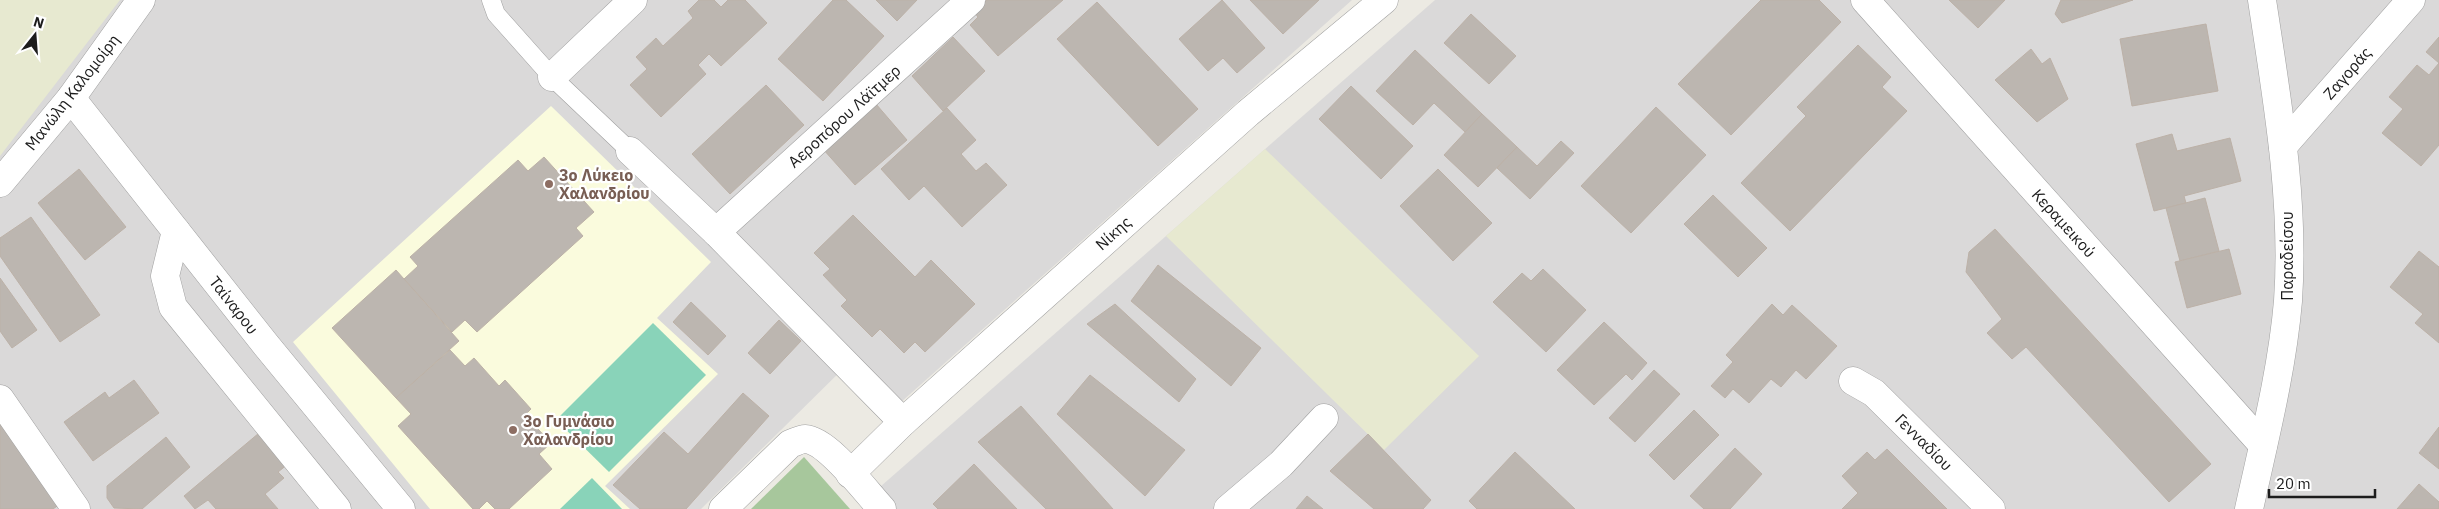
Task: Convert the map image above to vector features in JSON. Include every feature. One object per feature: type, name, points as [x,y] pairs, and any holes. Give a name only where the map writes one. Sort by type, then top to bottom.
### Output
[{"type":"street","name":"Μανώλη Καλομοίρη","points":[[0,183],[71,98],[141,0]]},
{"type":"street","points":[[552,77],[633,0]]},
{"type":"street","name":"Αεροπόρου Λάϊτμερ","points":[[716,232],[971,0]]},
{"type":"street","name":"Νίκης","points":[[850,474],[903,422],[1248,113],[1384,0]]},
{"type":"street","name":"Κεραμεικού","points":[[1865,0],[2263,445]]},
{"type":"street","name":"Παραδείσου","points":[[2249,509],[2263,445],[2288,302],[2290,242],[2283,146],[2262,0]]},
{"type":"street","name":"Ζαγοράς","points":[[2283,146],[2411,0]]},
{"type":"street","name":"Ταίναρου","points":[[71,98],[266,345],[401,509]]},
{"type":"street","points":[[630,151],[716,232],[903,422]]},
{"type":"street","points":[[176,231],[166,276],[173,307],[338,509]]},
{"type":"street","name":"Γενναδίου","points":[[1852,381],[1874,393],[1990,509]]},
{"type":"street","points":[[0,399],[76,509]]},
{"type":"street","points":[[1228,509],[1281,464],[1324,418]]},
{"type":"street","points":[[723,509],[790,444],[804,439],[818,442],[882,509]]},
{"type":"lane","points":[[491,0],[496,14],[552,77],[630,151]]},
{"type":"shaded area","points":[[0,0],[1352,0],[900,403],[854,358],[701,509],[0,509]]},
{"type":"shaded area","points":[[0,0],[120,0],[0,156]]},
{"type":"shaded area","points":[[1435,0],[2439,0],[2439,509],[872,509],[864,501]]},
{"type":"shaded area","points":[[551,106],[711,262],[657,318],[718,374],[605,486],[630,509],[430,509],[293,342]]},
{"type":"shaded area","points":[[1265,149],[1479,356],[1384,450],[1166,236]]},
{"type":"green space","points":[[653,323],[706,375],[609,472],[556,420]]},
{"type":"green space","points":[[804,457],[850,509],[751,509]]},
{"type":"green space","points":[[592,478],[622,509],[560,509]]},
{"type":"building","points":[[699,0],[714,0],[721,7],[728,0],[745,0],[767,23],[721,66],[709,54],[698,65],[706,74],[661,117],[630,85],[647,69],[636,57],[656,38],[663,46],[693,18],[688,11]]},
{"type":"building","points":[[833,0],[846,0],[884,36],[823,101],[778,59]]},
{"type":"building","points":[[876,0],[917,0],[897,21]]},
{"type":"building","points":[[987,0],[1063,0],[998,56],[970,25],[978,17],[974,12]]},
{"type":"building","points":[[1222,0],[1265,48],[1237,73],[1223,58],[1208,71],[1179,39]]},
{"type":"building","points":[[1250,0],[1319,0],[1283,34]]},
{"type":"building","points":[[1761,0],[1819,0],[1841,22],[1731,135],[1678,84]]},
{"type":"building","points":[[1949,0],[2005,0],[1978,28]]},
{"type":"building","points":[[2061,0],[2133,0],[2062,23],[2055,14]]},
{"type":"building","points":[[1097,2],[1198,109],[1158,146],[1057,39]]},
{"type":"building","points":[[1471,14],[1516,56],[1489,84],[1444,43]]},
{"type":"building","points":[[2206,24],[2218,91],[2132,106],[2120,39]]},
{"type":"building","points":[[953,37],[985,71],[943,111],[912,76]]},
{"type":"building","points":[[2439,37],[2439,63],[2426,52]]},
{"type":"building","points":[[1858,45],[1891,77],[1882,87],[1907,111],[1790,231],[1741,183],[1806,116],[1797,107]]},
{"type":"building","points":[[2031,49],[2042,64],[2050,58],[2068,99],[2037,122],[1995,80]]},
{"type":"building","points":[[1415,50],[1482,114],[1465,132],[1434,103],[1413,125],[1376,91]]},
{"type":"building","points":[[2439,63],[2439,145],[2421,166],[2382,133],[2403,109],[2389,97],[2417,65],[2429,75]]},
{"type":"building","points":[[766,85],[804,125],[730,194],[692,154]]},
{"type":"building","points":[[1351,86],[1413,146],[1381,179],[1319,119]]},
{"type":"building","points":[[876,104],[907,140],[855,185],[823,149]]},
{"type":"building","points":[[1656,107],[1706,155],[1631,233],[1581,186]]},
{"type":"building","points":[[947,108],[976,140],[961,154],[976,171],[986,163],[1007,185],[962,227],[924,186],[909,200],[881,169]]},
{"type":"building","points":[[1482,114],[1517,147],[1478,187],[1444,155]]},
{"type":"building","points":[[2172,134],[2177,151],[2230,138],[2241,181],[2184,196],[2186,203],[2154,211],[2136,144]]},
{"type":"building","points":[[1561,141],[1574,153],[1530,199],[1497,168],[1517,147],[1537,166]]},
{"type":"building","points":[[544,157],[594,212],[576,228],[583,236],[477,332],[465,320],[452,332],[404,279],[418,266],[410,257],[518,160],[528,171]]},
{"type":"building","points":[[79,169],[126,227],[85,260],[38,203]]},
{"type":"building","points":[[1438,169],[1492,223],[1453,261],[1400,206]]},
{"type":"building","points":[[1713,195],[1767,248],[1738,277],[1684,224]]},
{"type":"building","points":[[2205,198],[2219,251],[2180,261],[2166,208]]},
{"type":"building","points":[[853,215],[915,277],[931,260],[975,304],[925,352],[915,342],[904,353],[880,329],[872,337],[841,306],[847,300],[823,275],[830,269],[814,253]]},
{"type":"building","points":[[31,217],[100,315],[60,342],[0,256],[0,238]]},
{"type":"building","points":[[1995,229],[2211,464],[2169,502],[2026,347],[2012,359],[1987,333],[2002,319],[1966,272],[1969,252]]},
{"type":"building","points":[[2229,249],[2241,294],[2187,308],[2175,262]]},
{"type":"building","points":[[2419,251],[2439,267],[2439,343],[2415,323],[2423,314],[2390,287]]},
{"type":"building","points":[[1158,265],[1261,348],[1231,386],[1131,301]]},
{"type":"building","points":[[1543,269],[1586,310],[1546,352],[1493,302],[1522,273],[1531,281]]},
{"type":"building","points":[[396,270],[459,341],[396,398],[332,328]]},
{"type":"building","points":[[0,278],[37,330],[12,348],[0,331]]},
{"type":"building","points":[[691,302],[726,336],[708,355],[673,322]]},
{"type":"building","points":[[1115,304],[1196,379],[1179,402],[1087,324]]},
{"type":"building","points":[[1772,304],[1783,315],[1792,305],[1837,346],[1806,379],[1796,370],[1781,387],[1771,379],[1749,403],[1733,389],[1725,398],[1711,386],[1733,362],[1726,355]]},
{"type":"building","points":[[779,320],[801,341],[770,374],[748,353]]},
{"type":"building","points":[[1604,322],[1647,363],[1632,380],[1626,374],[1594,405],[1557,370]]},
{"type":"building","points":[[450,350],[465,366],[474,358],[499,386],[505,380],[531,409],[525,415],[551,443],[539,454],[552,469],[509,509],[495,509],[487,501],[479,509],[473,509],[398,426],[411,414],[396,398]]},
{"type":"building","points":[[1654,370],[1680,394],[1635,442],[1609,418]]},
{"type":"building","points":[[1090,375],[1185,450],[1145,496],[1057,414]]},
{"type":"building","points":[[134,380],[159,413],[93,461],[64,422],[105,392],[109,398]]},
{"type":"building","points":[[743,393],[769,416],[686,509],[640,509],[613,485],[664,432],[688,454]]},
{"type":"building","points":[[1021,406],[1113,509],[1046,509],[978,442]]},
{"type":"building","points":[[1694,410],[1719,435],[1674,480],[1649,455]]},
{"type":"building","points":[[0,424],[60,504],[53,509],[0,509]]},
{"type":"building","points":[[2439,427],[2439,469],[2419,453]]},
{"type":"building","points":[[265,428],[293,460],[278,472],[284,478],[265,494],[278,509],[216,509],[208,500],[195,509],[184,496]]},
{"type":"building","points":[[1368,434],[1431,500],[1423,509],[1374,509],[1330,471]]},
{"type":"building","points":[[166,437],[190,467],[142,509],[114,508],[107,498],[107,486]]},
{"type":"building","points":[[1735,448],[1762,474],[1730,509],[1704,509],[1690,496]]},
{"type":"building","points":[[1887,449],[1947,509],[1842,509],[1858,493],[1842,476],[1867,452],[1875,460]]},
{"type":"building","points":[[1515,452],[1575,509],[1477,509],[1469,501]]},
{"type":"building","points":[[974,464],[1017,509],[938,509],[933,504]]},
{"type":"building","points":[[2419,484],[2439,502],[2439,509],[2397,509]]},
{"type":"building","points":[[1307,496],[1323,509],[1296,509]]},
{"type":"place","name":"3ο Λύκειο Χαλανδρίου","points":[[549,184]]},
{"type":"place","name":"3ο Γυμνάσιο Χαλανδρίου","points":[[513,430]]}]
